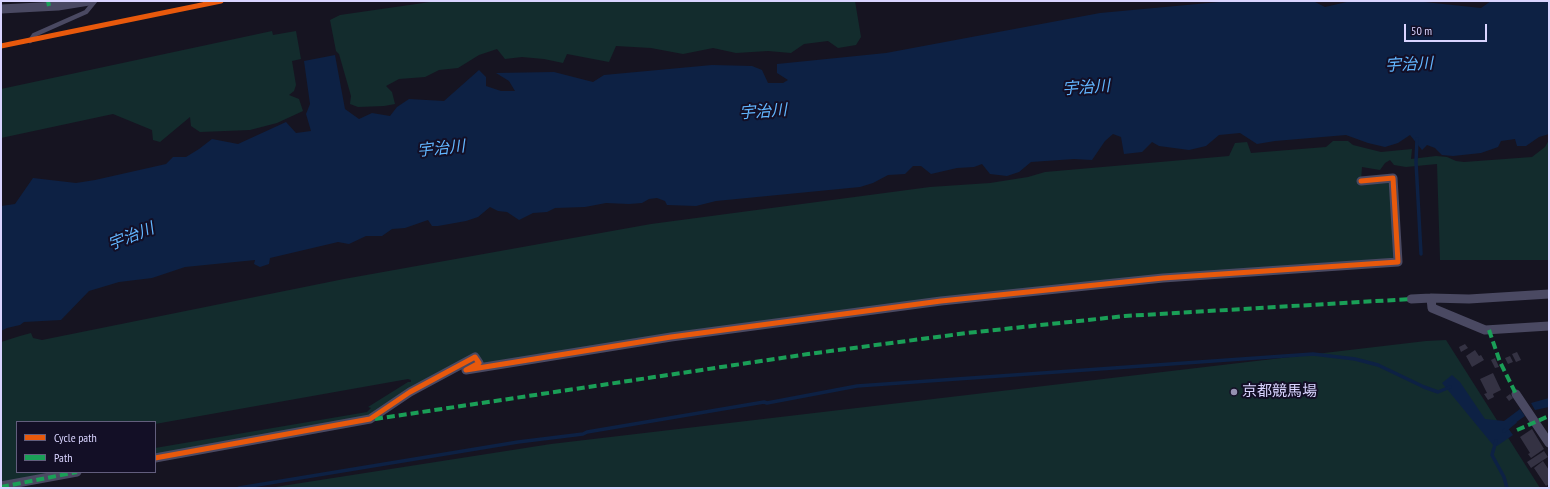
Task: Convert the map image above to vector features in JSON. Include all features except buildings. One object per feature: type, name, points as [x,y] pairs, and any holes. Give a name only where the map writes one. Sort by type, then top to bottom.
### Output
[{"type":"street","points":[[1,9],[58,6],[89,1]]},
{"type":"street","points":[[156,458],[370,419],[410,392],[475,357],[479,363],[466,370],[671,337],[941,301],[1163,278],[1398,262],[1393,178],[1361,181]]},
{"type":"street","points":[[1411,299],[1469,299],[1549,294]]},
{"type":"street","points":[[1431,298],[1432,308],[1485,330],[1549,326]]},
{"type":"street","points":[[1516,394],[1549,443]]},
{"type":"street","points":[[1,486],[72,473]]},
{"type":"lane","points":[[30,41],[34,35],[86,12],[95,1]]},
{"type":"green space","points":[[437,1],[855,1],[861,37],[856,45],[838,48],[828,41],[804,44],[791,53],[768,51],[736,53],[713,48],[683,54],[651,48],[616,46],[609,62],[567,54],[563,63],[544,59],[522,57],[505,59],[497,49],[479,55],[458,68],[439,70],[425,77],[399,79],[386,86],[392,92],[395,104],[358,107],[350,104],[351,96],[339,54],[336,51],[330,20],[340,15]]},
{"type":"green space","points":[[272,31],[273,35],[296,31],[301,59],[292,61],[296,85],[294,91],[289,95],[299,99],[303,111],[277,123],[250,130],[200,132],[191,126],[190,117],[160,142],[153,140],[152,130],[113,114],[1,138],[1,89]]},
{"type":"green space","points":[[1549,140],[1549,260],[1440,260],[1437,164],[1406,167],[1394,165],[1390,160],[1385,163],[1380,170],[1362,167],[1361,181],[1393,178],[1398,262],[941,301],[466,370],[475,357],[370,419],[156,458],[156,448],[367,412],[371,408],[368,407],[408,382],[411,382],[411,380],[408,379],[156,424],[156,421],[16,421],[16,473],[72,473],[1,486],[1,342],[31,333],[33,338],[42,340],[344,279],[651,224],[930,187],[990,183],[1028,177],[1045,172],[1229,156],[1235,143],[1247,142],[1251,153],[1326,147],[1333,141],[1348,141],[1353,145],[1381,152],[1412,149],[1411,159],[1436,156],[1447,157],[1456,161],[1464,162],[1532,157],[1545,147]]},
{"type":"green space","name":"京都競馬場","points":[[1446,340],[1540,488],[269,488],[551,444],[1426,341]]},
{"type":"water","name":"宇治川","points":[[1230,1],[1313,1],[1325,7],[1351,1],[1415,1],[1481,8],[1491,1],[1549,1],[1549,134],[1539,137],[1526,146],[1517,146],[1515,139],[1501,141],[1498,147],[1481,153],[1453,156],[1442,155],[1435,148],[1427,145],[1422,150],[1410,135],[1398,143],[1385,147],[1346,135],[1257,144],[1240,133],[1219,135],[1206,146],[1189,150],[1159,146],[1152,142],[1142,152],[1124,154],[1121,137],[1113,134],[1105,141],[1092,160],[1074,159],[1031,162],[1019,172],[1007,176],[990,174],[982,164],[974,167],[957,168],[931,174],[921,166],[913,166],[905,174],[888,175],[873,183],[860,187],[716,201],[696,206],[667,205],[665,201],[657,198],[649,199],[642,203],[606,203],[585,207],[555,208],[547,212],[533,213],[519,220],[507,212],[498,211],[490,207],[478,217],[466,221],[432,226],[428,220],[405,228],[392,229],[382,236],[366,236],[349,244],[338,242],[270,258],[269,264],[260,267],[254,264],[255,260],[185,267],[152,278],[119,282],[89,291],[61,320],[24,322],[20,325],[1,331],[1,206],[15,204],[33,178],[76,183],[95,180],[166,164],[173,157],[186,157],[212,139],[238,144],[286,122],[296,133],[311,131],[306,114],[310,104],[304,61],[335,55],[345,109],[359,119],[372,113],[390,116],[397,107],[409,99],[444,101],[479,70],[486,77],[486,86],[501,91],[515,91],[509,81],[496,73],[554,72],[593,82],[604,75],[712,65],[752,66],[762,70],[768,83],[783,83],[788,80],[777,73],[777,64],[886,53],[1100,13]]},
{"type":"water","points":[[1452,375],[1460,382],[1485,419],[1504,421],[1520,409],[1525,416],[1508,428],[1513,435],[1497,446],[1493,445],[1442,383]]},
{"type":"water","points":[[1549,398],[1549,407],[1535,410],[1531,403]]},
{"type":"waterway","points":[[1417,139],[1416,162],[1421,254]]},
{"type":"waterway","points":[[239,488],[518,442],[583,434],[587,432],[764,402],[767,403],[857,386],[1313,354],[1355,359],[1378,365],[1438,392],[1450,387]]},
{"type":"waterway","points":[[1504,431],[1515,422]]},
{"type":"waterway","points":[[1496,441],[1492,455],[1504,477],[1507,488]]},
{"type":"marked path","points":[[48,1],[49,6]]},
{"type":"marked path","points":[[375,419],[808,354],[967,333],[1125,316],[1411,299]]},
{"type":"marked path","points":[[1489,330],[1500,362],[1516,394]]},
{"type":"marked path","points":[[1517,430],[1549,416]]},
{"type":"marked path","points":[[1,487],[72,473]]},
{"type":"cycle path","points":[[1,46],[221,1]]},
{"type":"cycle path","points":[[156,458],[370,419],[410,392],[475,357],[479,363],[466,370],[671,337],[941,301],[1163,278],[1398,262],[1393,178],[1361,181]]},
{"type":"place","name":"京都競馬場","points":[[1234,392]]}]
